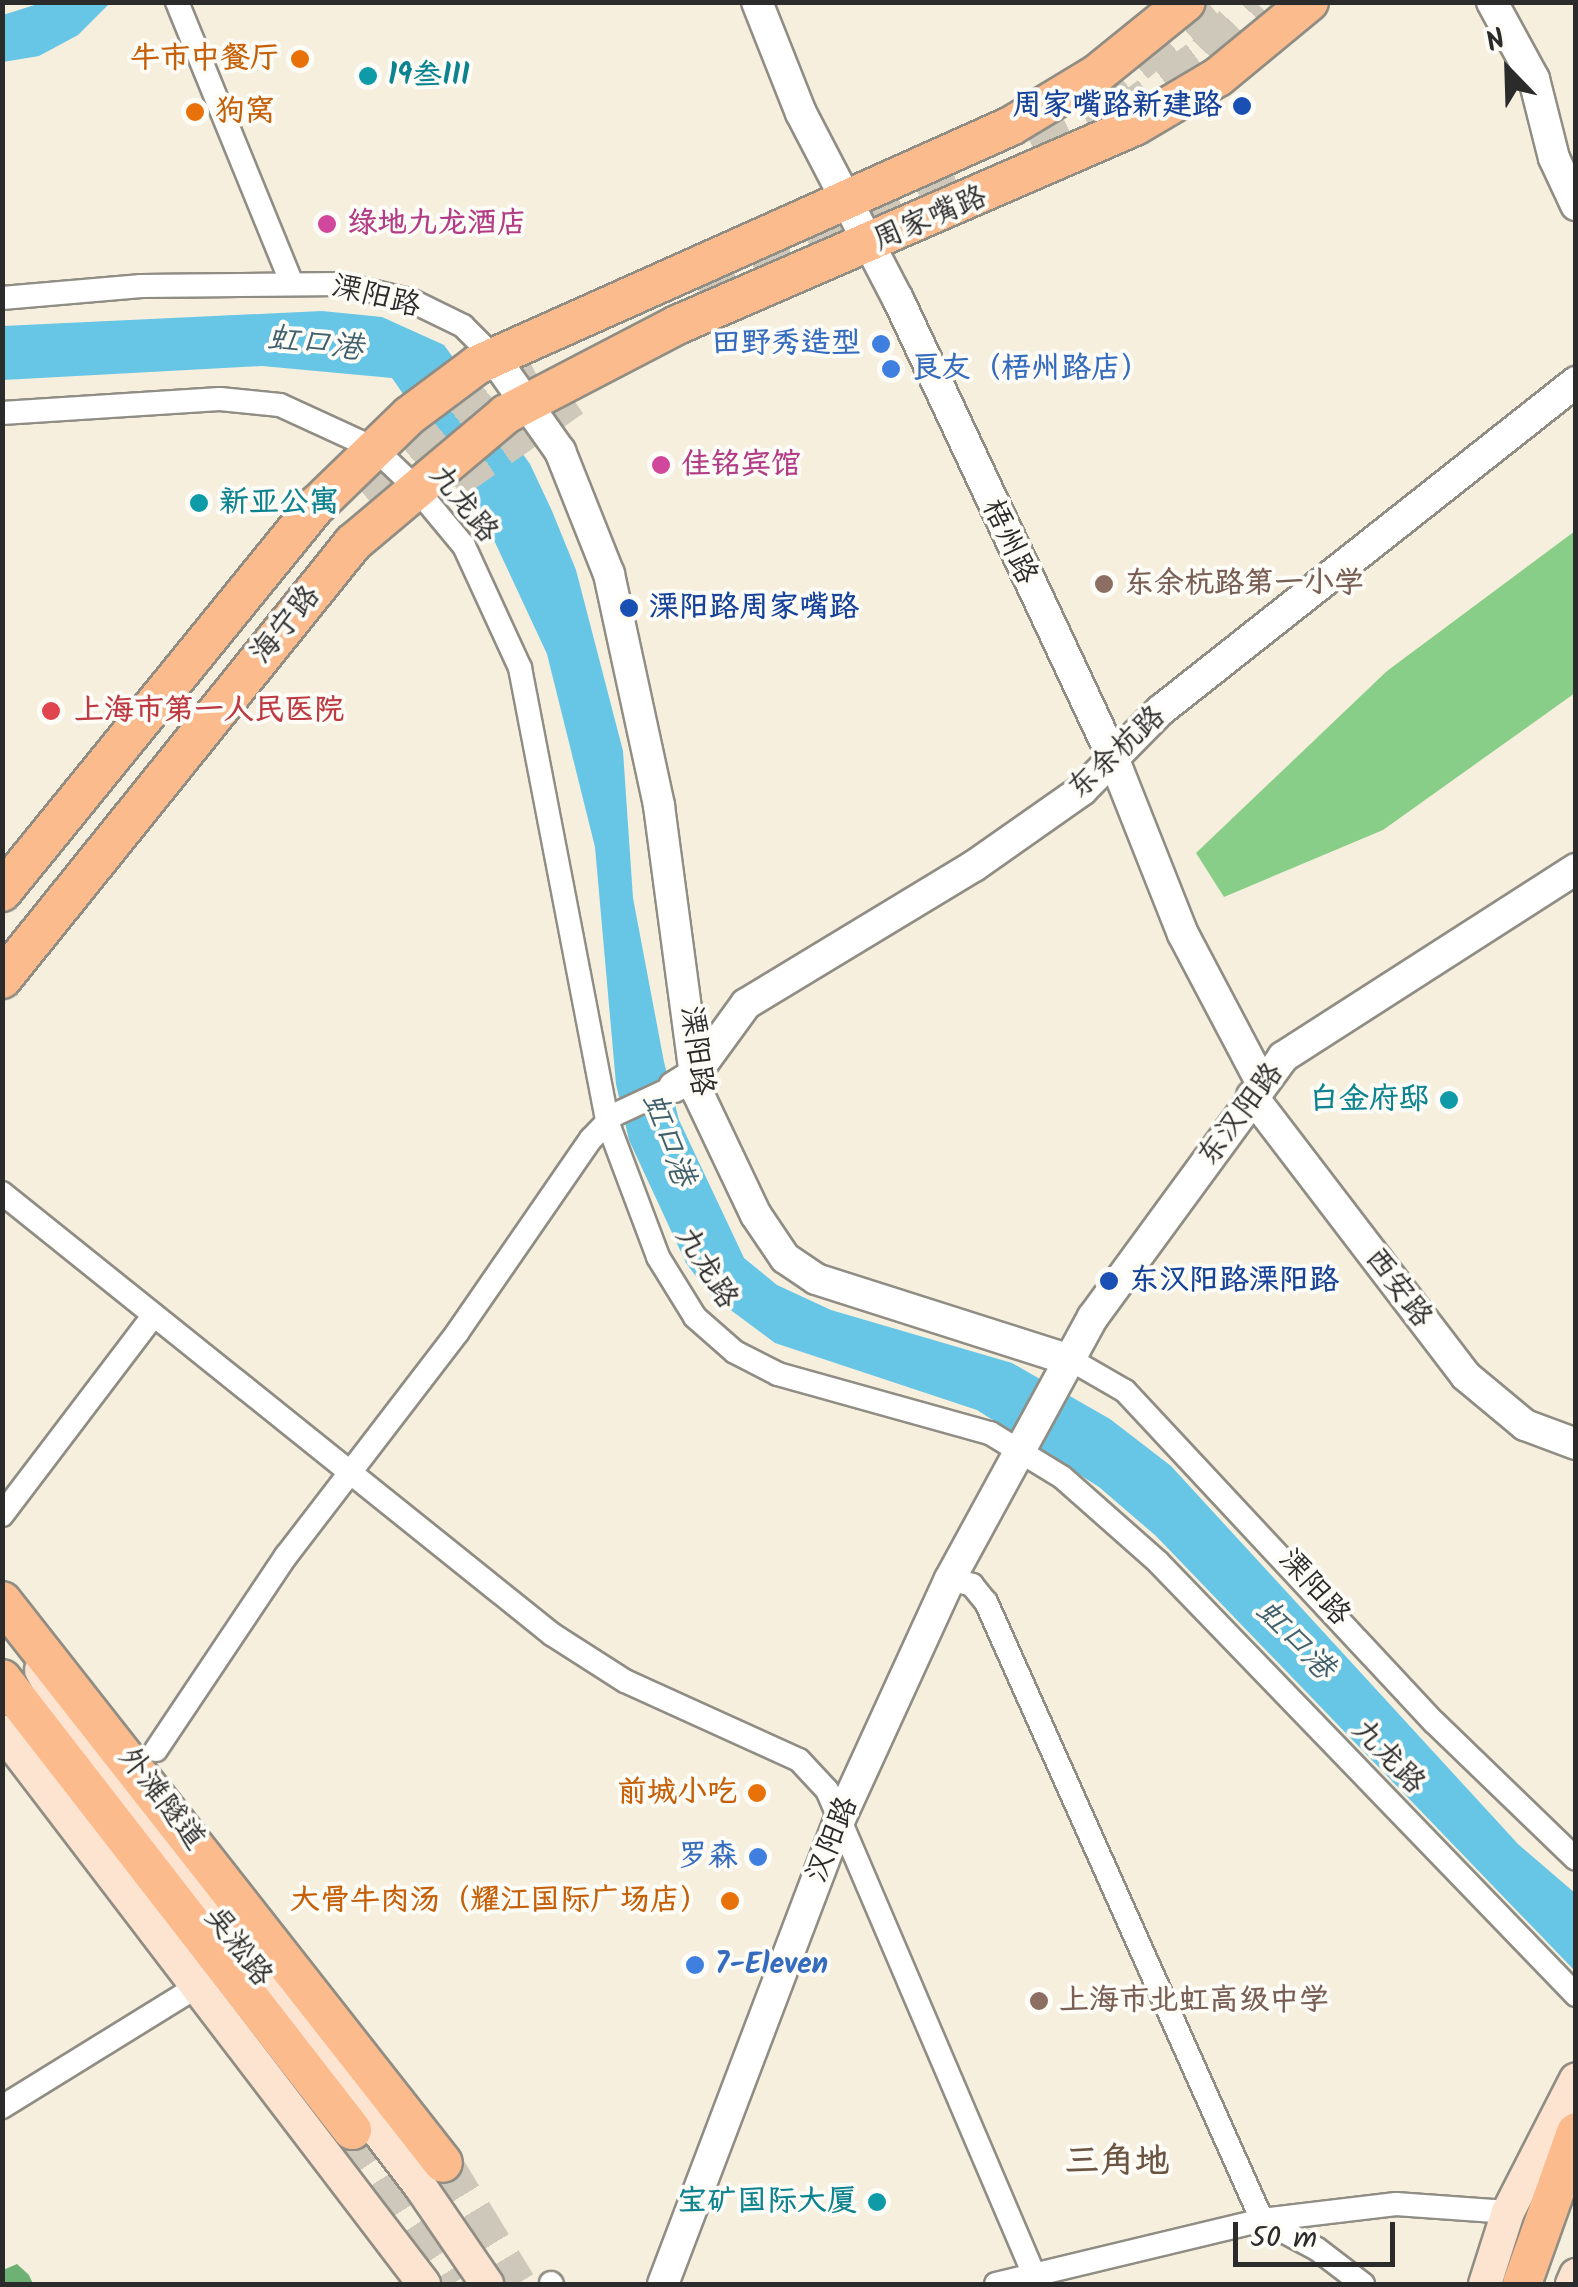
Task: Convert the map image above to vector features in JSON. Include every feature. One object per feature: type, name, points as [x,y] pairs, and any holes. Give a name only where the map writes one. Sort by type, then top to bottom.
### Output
[{"type":"main road","name":"周家嘴路","points":[[484,360],[843,197],[1010,126],[1097,74],[1186,2]]},
{"type":"main road","name":"周家嘴路","points":[[518,406],[677,326],[1135,126],[1218,77],[1309,2]]},
{"type":"main road","name":"海宁路","points":[[2,892],[236,601],[374,448],[410,415],[484,360]]},
{"type":"main road","name":"海宁路","points":[[2,979],[303,603],[428,474],[518,406]]},
{"type":"main road","name":"外滩隧道","points":[[11,1616],[160,1796],[443,2164]]},
{"type":"main road","name":"吴淞路","points":[[11,1616],[82,1745],[409,2171],[487,2284]]},
{"type":"main road","name":"外滩隧道","points":[[2,1679],[352,2130]]},
{"type":"main road","name":"吴淞路","points":[[2,1731],[424,2284]]},
{"type":"main road","points":[[1486,2284],[1508,2212],[1576,2079]]},
{"type":"main road","points":[[1522,2284],[1576,2132]]},
{"type":"main road","points":[[1546,2284],[1576,2207]]},
{"type":"main road","points":[[1572,2284],[1576,2275]]},
{"type":"street","points":[[177,2],[290,280]]},
{"type":"street","name":"梧州路","points":[[757,2],[843,197],[1114,760],[1183,934],[1256,1089]]},
{"type":"street","points":[[1492,2],[1534,79],[1554,158],[1576,205]]},
{"type":"street","name":"溧阳路","points":[[2,298],[290,280],[410,300],[463,326],[587,512],[626,636],[659,806],[672,1086],[702,1107],[756,1215],[799,1270],[1124,1390],[1447,1734],[1576,1859]]},
{"type":"street","name":"东余杭路","points":[[672,1086],[746,1004],[1006,845],[1114,760],[1161,710],[1576,382]]},
{"type":"street","name":"九龙路","points":[[2,413],[261,402],[313,415],[428,474],[520,668],[614,1116],[658,1256],[712,1336],[778,1374],[1022,1444],[1089,1498],[1158,1562],[1576,1995]]},
{"type":"street","name":"东汉阳路","points":[[1041,1412],[1093,1317],[1256,1089],[1303,1041],[1576,869]]},
{"type":"street","points":[[156,1750],[286,1556],[353,1473],[614,1116],[672,1086]]},
{"type":"street","name":"西安路","points":[[1256,1089],[1466,1376],[1525,1425],[1576,1444]]},
{"type":"street","points":[[2,1193],[591,1661],[799,1760],[827,1790],[1036,2279]]},
{"type":"street","points":[[2,1515],[154,1314]]},
{"type":"street","name":"汉阳路","points":[[663,2284],[840,1819],[950,1579],[1041,1412]]},
{"type":"street","points":[[950,1579],[972,1585],[986,1602],[1262,2220],[1317,2248],[1363,2284]]},
{"type":"street","points":[[2,2107],[196,1986]]},
{"type":"street","points":[[996,2284],[1036,2279],[1262,2220],[1396,2204],[1508,2212]]},
{"type":"green space","points":[[1575,531],[1575,693],[1383,830],[1224,897],[1196,853],[1387,671]]},
{"type":"green space","points":[[17,2264],[33,2284],[3,2284],[3,2270]]},
{"type":"water","points":[[44,2],[110,3],[78,35],[39,56],[3,62],[3,15]]},
{"type":"water","name":"虹口港","points":[[322,311],[382,317],[444,345],[530,464],[552,511],[576,570],[623,751],[633,898],[664,1062],[679,1120],[744,1258],[777,1285],[831,1310],[1012,1363],[1110,1419],[1171,1466],[1518,1844],[1575,1893],[1575,1971],[1156,1536],[1099,1487],[977,1410],[775,1343],[709,1294],[686,1263],[629,1140],[616,1084],[595,847],[547,654],[472,493],[392,378],[262,366],[3,380],[3,326]]},
{"type":"tunnel","points":[[1026,134],[1089,102],[1208,2]]},
{"type":"tunnel","points":[[1118,120],[1207,54],[1255,2]]},
{"type":"tunnel","points":[[695,282],[959,184]]},
{"type":"tunnel","points":[[358,487],[493,378],[536,356]]},
{"type":"tunnel","points":[[451,481],[572,397]]},
{"type":"tunnel","points":[[352,2130],[453,2284]]},
{"type":"tunnel","points":[[443,2163],[517,2284]]},
{"type":"place","name":"牛市中餐厅","points":[[300,59]]},
{"type":"place","name":"19叁III","points":[[368,76]]},
{"type":"place","name":"周家嘴路新建路","points":[[1242,106]]},
{"type":"place","name":"狗窝","points":[[195,112]]},
{"type":"place","name":"绿地九龙酒店","points":[[327,224]]},
{"type":"place","name":"田野秀造型","points":[[881,344]]},
{"type":"place","name":"良友（梧州路店）","points":[[891,369]]},
{"type":"place","name":"佳铭宾馆","points":[[661,465]]},
{"type":"place","name":"新亚公寓","points":[[199,503]]},
{"type":"place","name":"东余杭路第一小学","points":[[1104,584]]},
{"type":"place","name":"溧阳路周家嘴路","points":[[629,608]]},
{"type":"place","name":"上海市第一人民医院","points":[[51,711]]},
{"type":"place","name":"白金府邸","points":[[1449,1100]]},
{"type":"place","name":"东汉阳路溧阳路","points":[[1109,1281]]},
{"type":"place","name":"前城小吃","points":[[757,1793]]},
{"type":"place","name":"罗森","points":[[758,1857]]},
{"type":"place","name":"大骨牛肉汤（耀江国际广场店）","points":[[730,1901]]},
{"type":"place","name":"7-Eleven","points":[[695,1965]]},
{"type":"place","name":"上海市北虹高级中学","points":[[1039,2001]]},
{"type":"place","name":"宝矿国际大厦","points":[[877,2202]]},
{"type":"district","name":"三角地","points":[[1117,2163]]}]
